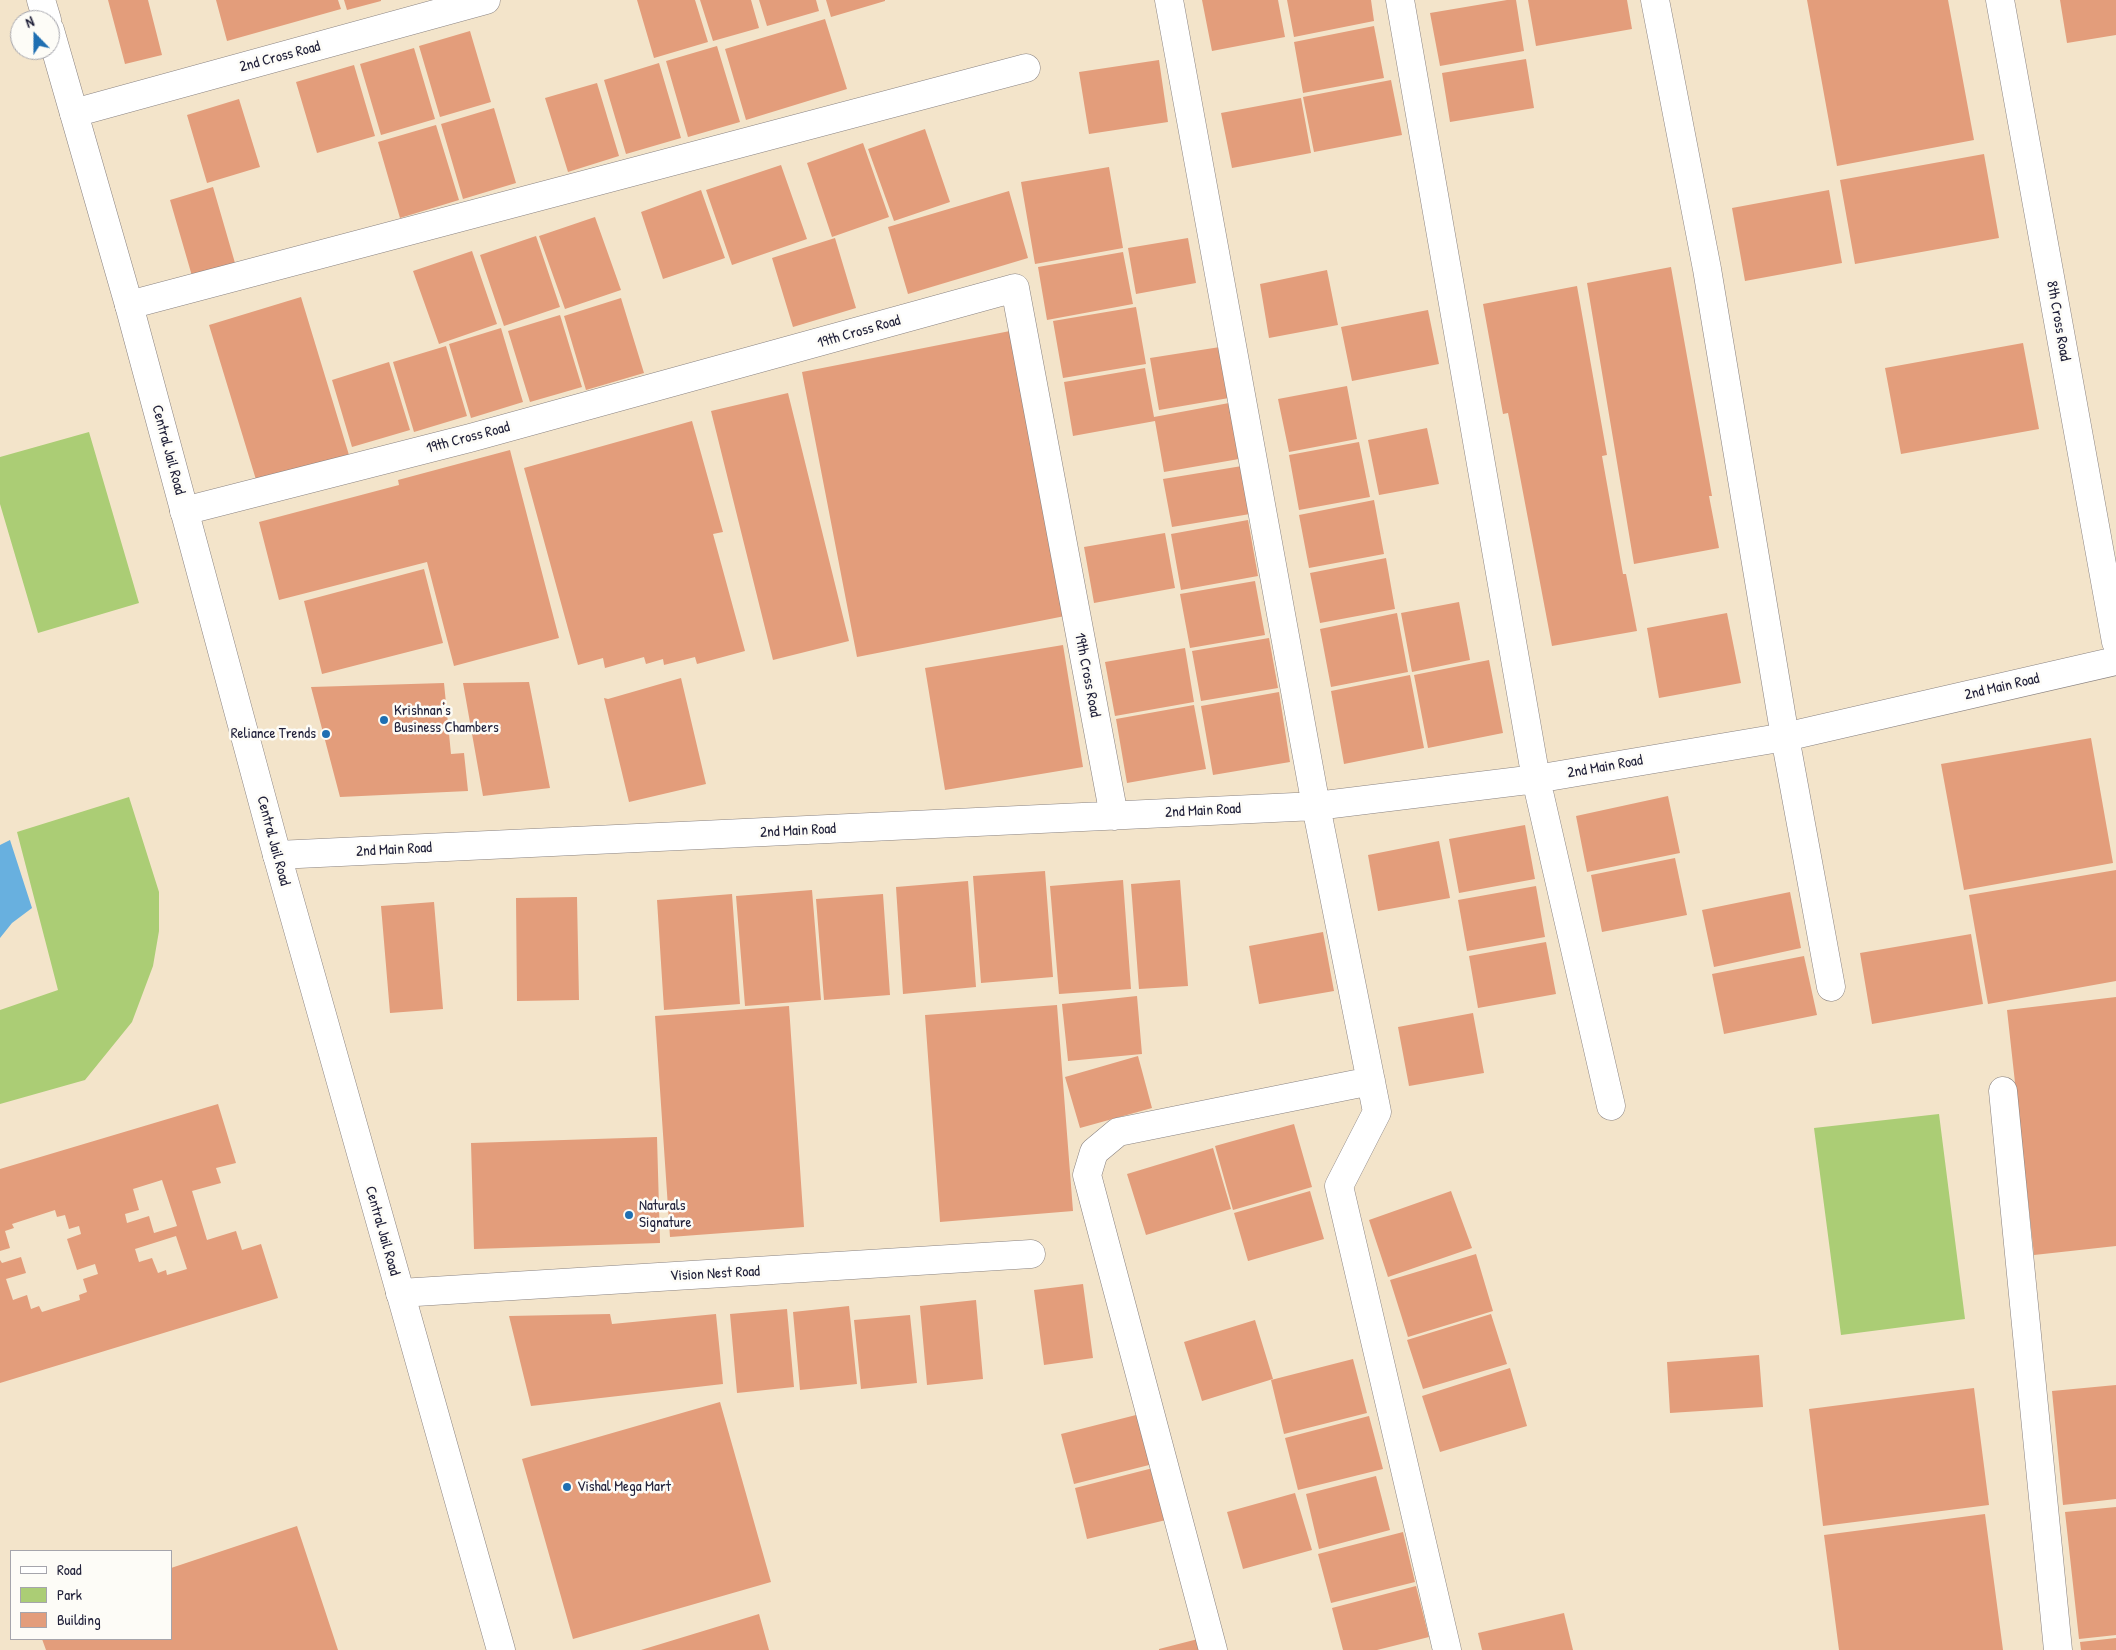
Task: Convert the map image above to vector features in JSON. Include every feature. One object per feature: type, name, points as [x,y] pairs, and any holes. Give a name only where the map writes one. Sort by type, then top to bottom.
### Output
[{"type":"street","name":"2nd Cross Road","points":[[74,113],[486,0]]},
{"type":"street","points":[[1169,0],[1316,806],[1377,1112],[1339,1186],[1447,1650]]},
{"type":"street","points":[[1400,0],[1536,779],[1611,1106]]},
{"type":"street","points":[[1656,0],[1732,412],[1785,737],[1831,987]]},
{"type":"street","name":"8th Cross Road","points":[[2000,0],[2116,642]]},
{"type":"street","name":"Central Jail Road","points":[[59,60],[129,305],[277,855],[501,1650]]},
{"type":"street","points":[[129,305],[1026,68]]},
{"type":"street","name":"19th Cross Road","points":[[184,510],[470,438],[1015,288],[1114,816]]},
{"type":"street","name":"2nd Main Road","points":[[277,855],[1316,806],[1536,779],[1785,737],[2116,660]]},
{"type":"street","points":[[1213,1650],[1088,1175],[1094,1152],[1118,1132],[1371,1081]]},
{"type":"street","points":[[2003,1091],[2058,1650]]},
{"type":"street","name":"Vision Nest Road","points":[[400,1293],[1031,1254]]},
{"type":"green space","points":[[89,432],[139,603],[38,633],[0,504],[0,457]]},
{"type":"green space","points":[[129,797],[159,892],[159,931],[153,966],[132,1022],[85,1080],[0,1104],[0,1010],[58,990],[17,832]]},
{"type":"green space","points":[[1939,1114],[1965,1319],[1841,1335],[1814,1128]]},
{"type":"water","points":[[10,840],[32,908],[12,923],[0,938],[0,845]]},
{"type":"building","points":[[108,0],[148,0],[162,55],[125,64]]},
{"type":"building","points":[[216,0],[338,0],[341,9],[227,41]]},
{"type":"building","points":[[344,0],[381,0],[381,1],[347,10]]},
{"type":"building","points":[[637,0],[695,0],[708,42],[654,58]]},
{"type":"building","points":[[700,0],[751,0],[759,28],[713,41]]},
{"type":"building","points":[[759,0],[816,0],[819,11],[767,26]]},
{"type":"building","points":[[826,0],[885,0],[885,1],[831,17]]},
{"type":"building","points":[[1202,0],[1278,0],[1285,37],[1212,51]]},
{"type":"building","points":[[1287,0],[1371,0],[1374,21],[1294,37]]},
{"type":"building","points":[[1516,0],[1524,51],[1440,66],[1430,13]]},
{"type":"building","points":[[1528,0],[1627,0],[1632,29],[1536,46]]},
{"type":"building","points":[[1807,0],[1948,0],[1974,140],[1837,166]]},
{"type":"building","points":[[2060,0],[2116,0],[2116,35],[2067,43]]},
{"type":"building","points":[[825,19],[847,89],[746,120],[725,49]]},
{"type":"building","points":[[1374,26],[1384,78],[1303,93],[1294,42]]},
{"type":"building","points":[[470,31],[491,102],[440,117],[419,46]]},
{"type":"building","points":[[717,46],[740,122],[688,137],[666,61]]},
{"type":"building","points":[[414,48],[435,119],[381,135],[360,64]]},
{"type":"building","points":[[1526,59],[1534,108],[1450,122],[1442,73]]},
{"type":"building","points":[[1159,60],[1168,122],[1089,134],[1079,72]]},
{"type":"building","points":[[659,63],[681,138],[626,154],[604,80]]},
{"type":"building","points":[[354,65],[375,136],[317,153],[296,82]]},
{"type":"building","points":[[1391,80],[1402,135],[1314,152],[1303,97]]},
{"type":"building","points":[[597,83],[619,156],[568,172],[545,98]]},
{"type":"building","points":[[1301,98],[1311,153],[1232,168],[1221,113]]},
{"type":"building","points":[[239,99],[260,167],[207,183],[187,115]]},
{"type":"building","points":[[494,108],[516,183],[463,199],[441,124]]},
{"type":"building","points":[[436,125],[459,200],[400,218],[378,142]]},
{"type":"building","points":[[925,129],[950,202],[894,221],[868,149]]},
{"type":"building","points":[[863,143],[889,217],[832,237],[807,163]]},
{"type":"building","points":[[1984,154],[1999,238],[1855,264],[1840,180]]},
{"type":"building","points":[[781,165],[807,239],[732,265],[706,190]]},
{"type":"building","points":[[1109,167],[1123,248],[1035,264],[1021,182]]},
{"type":"building","points":[[213,187],[235,263],[192,276],[170,200]]},
{"type":"building","points":[[701,190],[725,258],[663,279],[641,212]]},
{"type":"building","points":[[1829,190],[1842,263],[1745,281],[1732,208]]},
{"type":"building","points":[[1009,191],[1028,258],[908,294],[888,227]]},
{"type":"building","points":[[595,217],[621,290],[565,309],[539,236]]},
{"type":"building","points":[[536,236],[560,307],[504,326],[480,255]]},
{"type":"building","points":[[835,238],[856,308],[793,327],[772,258]]},
{"type":"building","points":[[1188,238],[1196,283],[1136,294],[1128,248]]},
{"type":"building","points":[[472,251],[497,324],[439,344],[413,271]]},
{"type":"building","points":[[1123,252],[1133,304],[1047,320],[1038,267]]},
{"type":"building","points":[[1671,267],[1712,496],[1709,496],[1719,548],[1634,564],[1587,283]]},
{"type":"building","points":[[1327,270],[1338,325],[1269,338],[1260,284]]},
{"type":"building","points":[[1577,286],[1607,455],[1602,456],[1623,574],[1626,574],[1637,631],[1552,646],[1508,413],[1503,414],[1483,304]]},
{"type":"building","points":[[301,297],[349,455],[257,483],[209,325]]},
{"type":"building","points":[[621,298],[644,373],[586,390],[564,316]]},
{"type":"building","points":[[1136,307],[1146,364],[1063,378],[1053,321]]},
{"type":"building","points":[[1428,310],[1439,364],[1352,381],[1341,327]]},
{"type":"building","points":[[560,315],[582,387],[530,402],[508,331]]},
{"type":"building","points":[[501,328],[523,402],[471,418],[449,344]]},
{"type":"building","points":[[1010,331],[1065,616],[857,657],[802,372]]},
{"type":"building","points":[[2023,343],[2039,429],[1901,454],[1885,368]]},
{"type":"building","points":[[446,346],[467,416],[414,432],[393,362]]},
{"type":"building","points":[[1220,347],[1229,398],[1159,410],[1150,358]]},
{"type":"building","points":[[389,362],[410,430],[352,447],[332,380]]},
{"type":"building","points":[[1145,368],[1154,417],[1229,403],[1239,459],[1164,472],[1155,421],[1073,436],[1064,382]]},
{"type":"building","points":[[1347,386],[1357,439],[1289,452],[1278,399]]},
{"type":"building","points":[[788,393],[849,641],[773,660],[711,411]]},
{"type":"building","points":[[692,421],[723,532],[713,534],[745,651],[697,664],[695,657],[664,665],[663,659],[646,664],[644,657],[605,668],[603,658],[578,665],[524,468]]},
{"type":"building","points":[[1427,428],[1439,484],[1379,495],[1368,440]]},
{"type":"building","points":[[1359,442],[1370,497],[1299,510],[1289,455]]},
{"type":"building","points":[[510,450],[559,638],[454,666],[427,562],[279,600],[259,522],[399,485],[398,480]]},
{"type":"building","points":[[1242,466],[1250,514],[1172,527],[1163,479]]},
{"type":"building","points":[[1374,500],[1384,554],[1309,568],[1299,515]]},
{"type":"building","points":[[1248,520],[1258,576],[1181,590],[1171,534]]},
{"type":"building","points":[[1165,533],[1175,588],[1094,603],[1084,547]]},
{"type":"building","points":[[1386,558],[1395,609],[1320,623],[1310,573]]},
{"type":"building","points":[[424,569],[443,643],[322,674],[304,601]]},
{"type":"building","points":[[1255,581],[1265,635],[1190,648],[1180,594]]},
{"type":"building","points":[[1459,602],[1470,660],[1412,672],[1401,613]]},
{"type":"building","points":[[1397,613],[1408,672],[1331,687],[1320,629]]},
{"type":"building","points":[[1727,613],[1741,683],[1659,698],[1647,628]]},
{"type":"building","points":[[1269,638],[1278,688],[1201,701],[1192,651]]},
{"type":"building","points":[[1063,645],[1083,767],[945,790],[925,668]]},
{"type":"building","points":[[1185,648],[1194,702],[1115,716],[1105,662]]},
{"type":"building","points":[[1489,660],[1503,733],[1428,748],[1414,675]]},
{"type":"building","points":[[1410,675],[1424,748],[1344,764],[1331,691]]},
{"type":"building","points":[[681,678],[706,784],[629,802],[604,698],[608,699]]},
{"type":"building","points":[[529,682],[550,788],[483,796],[463,683]]},
{"type":"building","name":"Krishnan's Business Chambers","points":[[444,683],[451,754],[464,753],[468,791],[340,797],[311,687]]},
{"type":"building","points":[[1279,692],[1290,762],[1213,775],[1201,706]]},
{"type":"building","points":[[1194,705],[1206,769],[1127,783],[1116,719]]},
{"type":"building","points":[[2091,738],[2113,863],[1964,890],[1941,764]]},
{"type":"building","points":[[1668,796],[1680,853],[1587,872],[1576,816]]},
{"type":"building","points":[[1525,825],[1535,879],[1459,893],[1449,839]]},
{"type":"building","points":[[1439,841],[1450,898],[1378,911],[1368,855]]},
{"type":"building","points":[[1675,858],[1687,915],[1602,932],[1591,875]]},
{"type":"building","points":[[2116,870],[2116,981],[1988,1004],[1969,895]]},
{"type":"building","points":[[1045,871],[1053,977],[981,983],[973,876]]},
{"type":"building","points":[[1123,880],[1131,989],[1059,994],[1050,886]]},
{"type":"building","points":[[1180,880],[1188,986],[1139,989],[1131,884]]},
{"type":"building","points":[[968,881],[976,987],[903,994],[896,887]]},
{"type":"building","points":[[1536,886],[1545,937],[1467,951],[1458,900]]},
{"type":"building","points":[[812,890],[821,1000],[745,1006],[736,896]]},
{"type":"building","points":[[1790,892],[1801,948],[1714,967],[1702,910]]},
{"type":"building","points":[[732,894],[740,1004],[664,1010],[657,900]]},
{"type":"building","points":[[883,894],[890,995],[824,1000],[816,899]]},
{"type":"building","points":[[577,897],[579,1000],[517,1001],[516,898]]},
{"type":"building","points":[[434,902],[443,1009],[390,1013],[381,906]]},
{"type":"building","points":[[1323,932],[1334,991],[1259,1004],[1249,946]]},
{"type":"building","points":[[1971,934],[1983,1004],[1872,1024],[1860,953]]},
{"type":"building","points":[[1546,942],[1556,994],[1478,1008],[1469,956]]},
{"type":"building","points":[[1804,956],[1817,1015],[1724,1034],[1712,974]]},
{"type":"building","points":[[1137,996],[1142,1054],[1068,1061],[1062,1004]]},
{"type":"building","points":[[2116,997],[2116,1246],[2034,1255],[2007,1010]]},
{"type":"building","points":[[1057,1005],[1073,1211],[940,1222],[925,1015]]},
{"type":"building","points":[[789,1006],[804,1227],[670,1237],[655,1016]]},
{"type":"building","points":[[1473,1013],[1484,1073],[1409,1086],[1398,1027]]},
{"type":"building","points":[[1138,1056],[1152,1108],[1080,1128],[1065,1077]]},
{"type":"building","points":[[218,1104],[236,1163],[216,1168],[221,1183],[192,1191],[207,1240],[236,1231],[242,1250],[261,1244],[278,1298],[0,1383],[0,1260],[2,1263],[21,1257],[26,1273],[6,1279],[13,1300],[27,1295],[31,1309],[39,1306],[42,1312],[80,1300],[79,1295],[87,1292],[83,1279],[98,1274],[95,1264],[77,1270],[67,1239],[81,1234],[79,1226],[69,1229],[65,1215],[57,1217],[55,1210],[12,1224],[14,1228],[5,1231],[10,1248],[0,1251],[0,1169]],"holes":[[[162,1180],[177,1226],[154,1233],[149,1216],[127,1223],[125,1214],[139,1210],[133,1189]],[[176,1236],[187,1269],[167,1275],[166,1270],[158,1273],[152,1258],[139,1262],[135,1249]]]},
{"type":"building","points":[[1294,1124],[1312,1187],[1233,1210],[1215,1146]]},
{"type":"building","points":[[657,1137],[660,1243],[474,1249],[471,1143]]},
{"type":"building","points":[[1213,1148],[1231,1209],[1146,1235],[1127,1174]]},
{"type":"building","points":[[1310,1191],[1324,1239],[1248,1261],[1234,1213]]},
{"type":"building","points":[[1451,1191],[1472,1248],[1388,1277],[1369,1220]]},
{"type":"building","points":[[1476,1254],[1493,1311],[1408,1337],[1390,1280]]},
{"type":"building","points":[[1083,1284],[1093,1358],[1044,1365],[1034,1290]]},
{"type":"building","points":[[976,1300],[983,1379],[927,1385],[920,1306]]},
{"type":"building","points":[[849,1306],[857,1384],[800,1390],[793,1312]]},
{"type":"building","points":[[787,1309],[794,1387],[737,1393],[730,1314]]},
{"type":"building","points":[[610,1314],[612,1324],[716,1314],[723,1384],[531,1406],[509,1316]]},
{"type":"building","points":[[1491,1314],[1507,1364],[1423,1389],[1407,1340]]},
{"type":"building","points":[[910,1315],[917,1383],[861,1389],[854,1320]]},
{"type":"building","points":[[1255,1320],[1273,1379],[1202,1401],[1184,1342]]},
{"type":"building","points":[[1759,1355],[1763,1407],[1670,1413],[1667,1362]]},
{"type":"building","points":[[1353,1359],[1367,1413],[1284,1434],[1271,1380]]},
{"type":"building","points":[[1510,1368],[1527,1426],[1440,1452],[1422,1396]]},
{"type":"building","points":[[2116,1385],[2116,1499],[2063,1505],[2052,1391]]},
{"type":"building","points":[[1974,1388],[1989,1505],[1823,1526],[1809,1409]]},
{"type":"building","points":[[720,1402],[771,1582],[573,1639],[522,1459]]},
{"type":"building","points":[[1140,1414],[1153,1464],[1074,1484],[1061,1434]]},
{"type":"building","points":[[1369,1416],[1383,1469],[1298,1490],[1285,1438]]},
{"type":"building","points":[[1153,1468],[1166,1520],[1087,1539],[1075,1488]]},
{"type":"building","points":[[1376,1476],[1390,1530],[1319,1549],[1306,1494]]},
{"type":"building","points":[[1295,1493],[1312,1550],[1243,1569],[1227,1512]]},
{"type":"building","points":[[2116,1507],[2116,1635],[2079,1639],[2065,1512]]},
{"type":"building","points":[[1985,1514],[2003,1650],[1839,1650],[1824,1535]]},
{"type":"building","points":[[297,1526],[338,1650],[46,1650],[42,1640],[172,1640],[172,1568]]},
{"type":"building","points":[[1403,1532],[1415,1582],[1331,1603],[1318,1554]]},
{"type":"building","points":[[1416,1586],[1429,1637],[1377,1650],[1343,1650],[1332,1608]]},
{"type":"building","points":[[1564,1613],[1573,1650],[1482,1650],[1478,1633]]},
{"type":"building","points":[[759,1614],[769,1650],[641,1650]]},
{"type":"building","points":[[2116,1638],[2116,1650],[2081,1650],[2080,1642]]},
{"type":"building","points":[[1198,1639],[1201,1650],[1159,1650],[1159,1649]]},
{"type":"place","name":"Krishnan's Business Chambers","points":[[384,720]]},
{"type":"place","name":"Reliance Trends","points":[[326,734]]},
{"type":"place","name":"Naturals Signature","points":[[629,1215]]},
{"type":"place","name":"Vishal Mega Mart","points":[[567,1487]]}]
